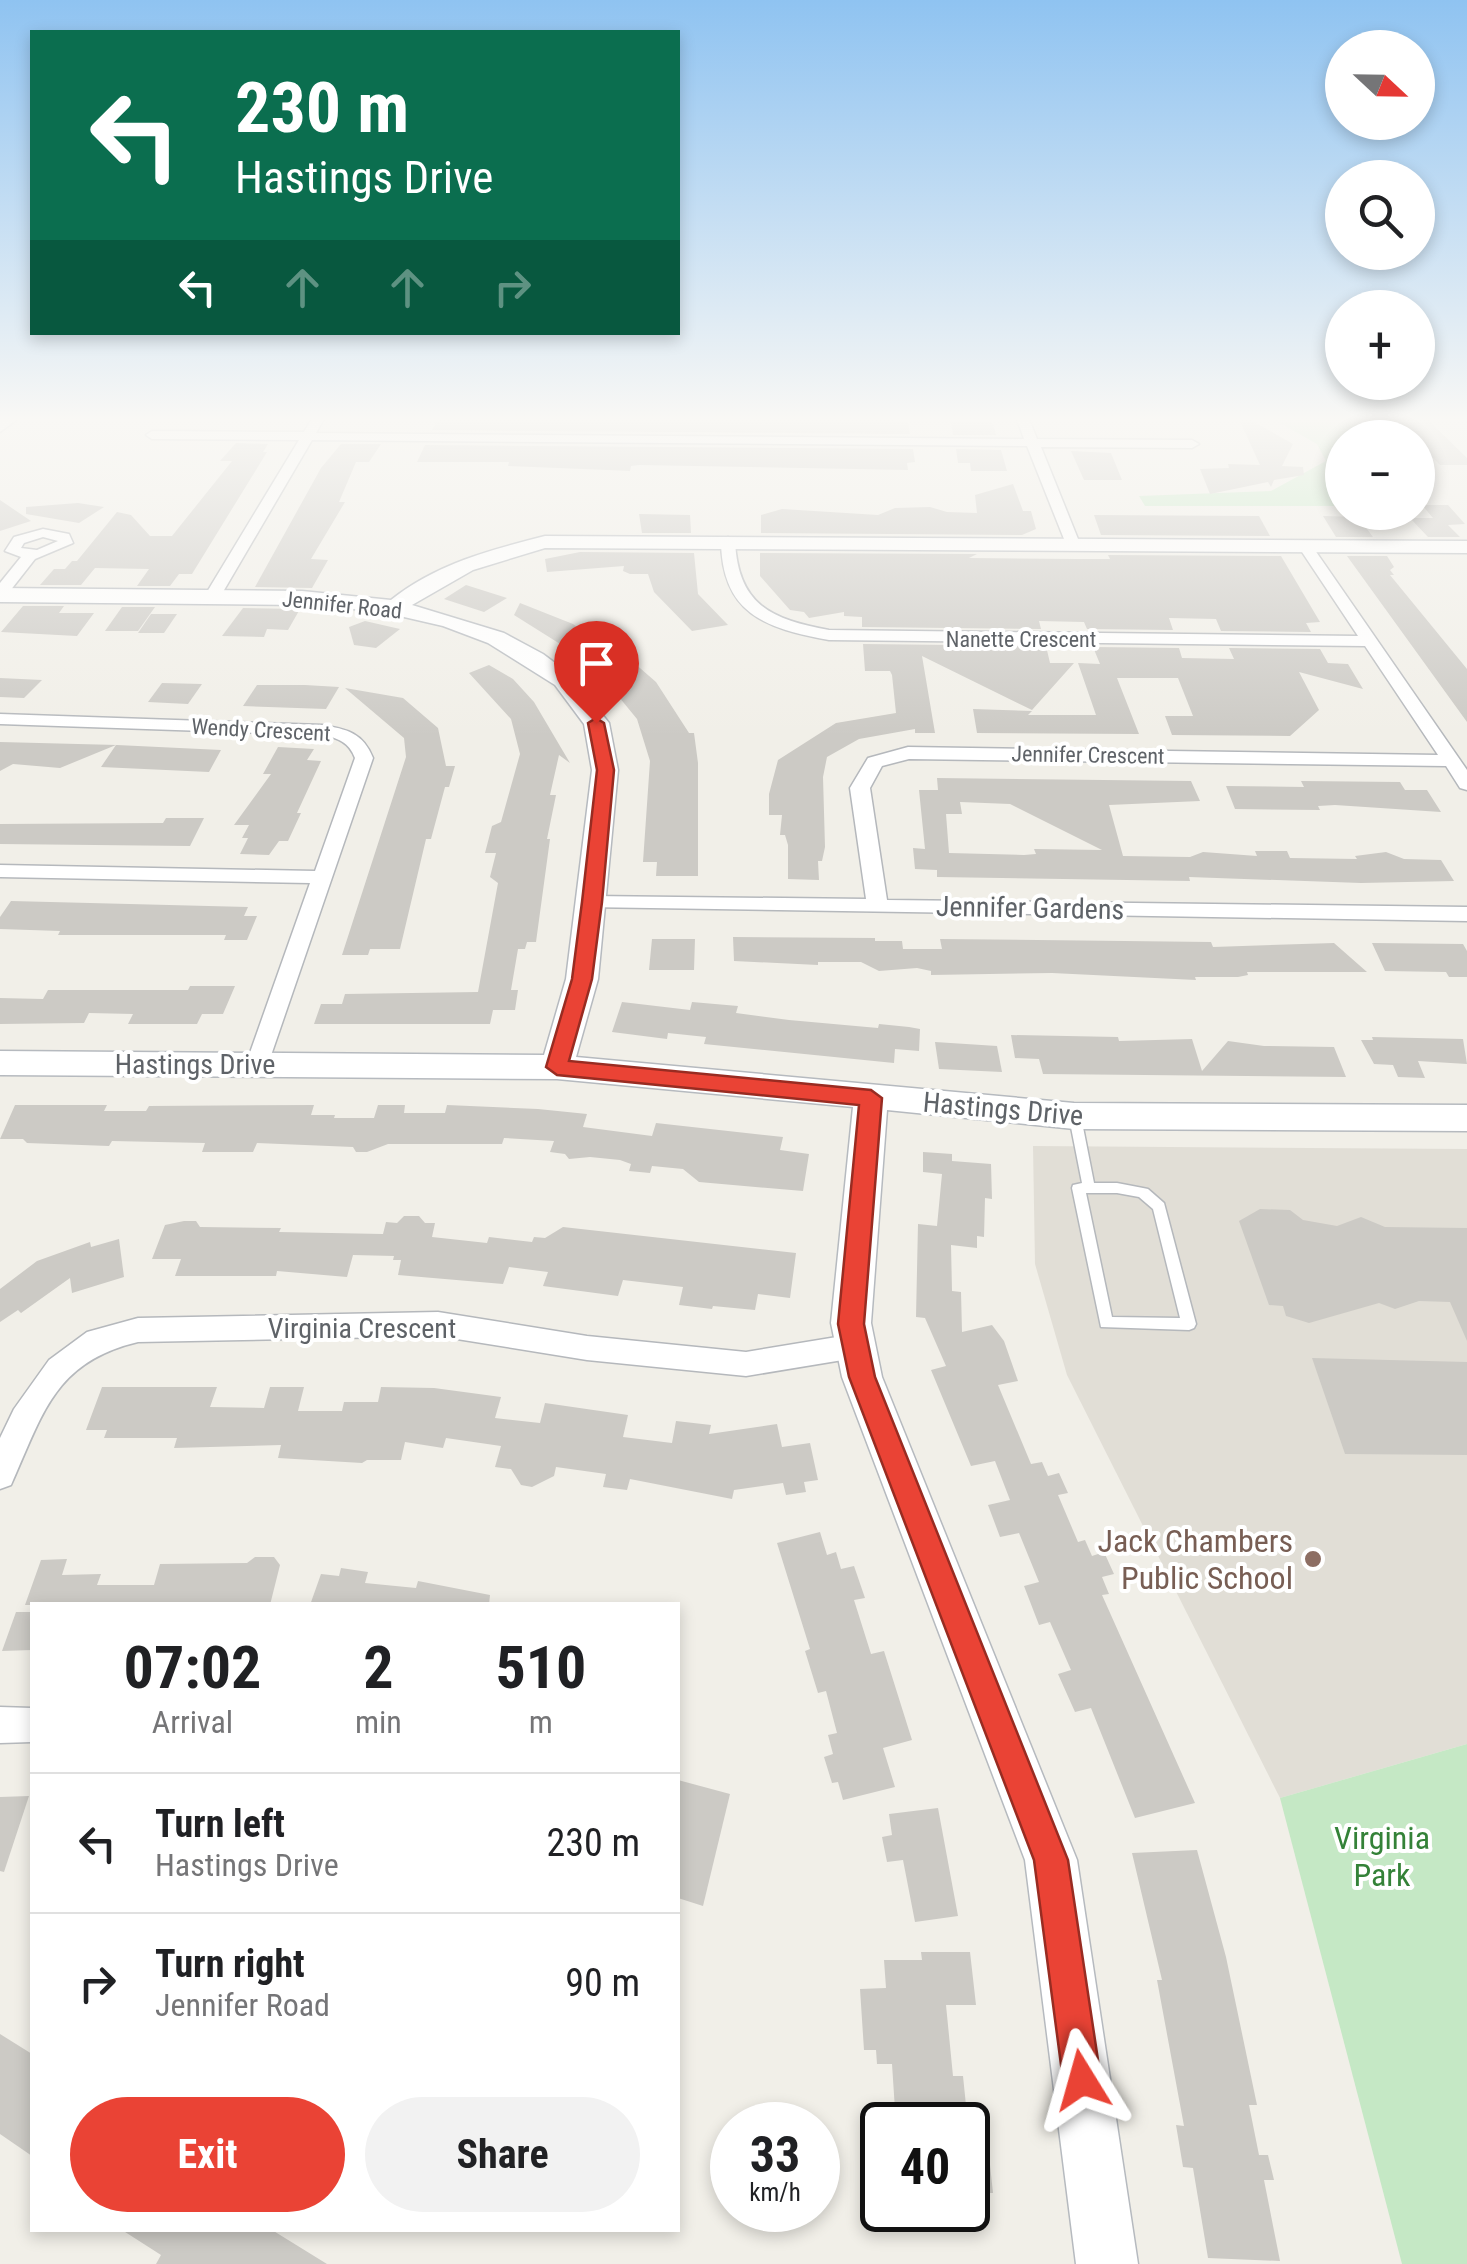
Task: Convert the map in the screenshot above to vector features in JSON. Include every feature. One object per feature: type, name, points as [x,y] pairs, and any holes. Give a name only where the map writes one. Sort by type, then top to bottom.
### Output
[{"type":"street","points":[[212,597],[255,525]]},
{"type":"street","points":[[1064,525],[1072,544]]},
{"type":"street","name":"Nanette Crescent","points":[[728,541],[730,576],[747,603],[772,623],[804,632],[852,638],[1370,641]]},
{"type":"street","points":[[395,608],[418,588],[470,561],[546,542],[1467,547]]},
{"type":"street","points":[[1305,546],[1467,784]]},
{"type":"street","points":[[0,594],[30,556]]},
{"type":"street","name":"Jennifer Road","points":[[0,594],[302,598],[395,608],[466,626],[535,658],[563,680],[596,723],[605,770],[582,979],[557,1067]]},
{"type":"street","name":"Wendy Crescent","points":[[0,719],[322,730],[350,736],[361,745],[364,758],[258,1064]]},
{"type":"street","name":"Jennifer Crescent","points":[[877,906],[860,788],[875,762],[908,753],[1451,761]]},
{"type":"street","points":[[0,871],[322,877]]},
{"type":"street","name":"Jennifer Gardens","points":[[592,902],[1467,914]]},
{"type":"street","name":"Hastings Drive","points":[[0,1063],[557,1067],[1074,1116],[1467,1118]]},
{"type":"street","points":[[871,1098],[851,1324],[855,1346],[862,1377],[1051,1860],[1108,2264]]},
{"type":"street","name":"Virginia Crescent","points":[[0,1475],[23,1418],[48,1380],[93,1343],[138,1330],[438,1324],[587,1348],[746,1364],[855,1346]]},
{"type":"street","points":[[0,1724],[30,1725]]},
{"type":"lane","points":[[1074,1116],[1089,1188]]},
{"type":"lane","points":[[1078,1188],[1089,1188],[1143,1193],[1159,1207],[1189,1324],[1106,1324],[1078,1188]]},
{"type":"shaded area","name":"Jack Chambers Public School","points":[[1033,1146],[1467,1149],[1467,1744],[1280,1798],[1067,1375],[1035,1264]]},
{"type":"green space","name":"Virginia Park","points":[[1467,1744],[1467,2264],[1402,2264],[1280,1798]]},
{"type":"building","points":[[107,525],[140,525],[150,536],[172,536],[181,525],[222,525],[192,574],[179,574],[170,586],[137,586],[149,569],[95,568],[81,585],[40,585],[54,569],[65,569],[77,561]]},
{"type":"building","points":[[290,525],[331,525],[311,559],[328,560],[312,588],[255,587]]},
{"type":"building","points":[[641,525],[691,525],[691,533],[642,533]]},
{"type":"building","points":[[761,525],[1035,525],[1036,529],[1022,535],[761,533]]},
{"type":"building","points":[[1097,525],[1264,525],[1270,536],[1101,535]]},
{"type":"building","points":[[1435,525],[1454,525],[1448,525],[1460,537],[1428,537],[1421,530],[1435,530]]},
{"type":"building","points":[[1332,530],[1368,530],[1373,537],[1336,537]]},
{"type":"building","points":[[580,552],[694,553],[698,594],[728,625],[692,631],[654,592],[648,574],[630,574],[623,571],[624,566],[547,572],[545,559]]},
{"type":"building","points":[[760,553],[977,554],[969,558],[1077,559],[1110,559],[1108,555],[1281,556],[1320,622],[1306,623],[1311,632],[1221,631],[1216,619],[1169,618],[1173,630],[1087,629],[1084,622],[1039,621],[1041,629],[862,627],[862,617],[844,616],[844,612],[809,618],[804,612],[790,610],[760,576]]},
{"type":"building","points":[[1347,556],[1387,556],[1394,567],[1390,570],[1394,575],[1390,575],[1467,669],[1467,722]]},
{"type":"building","points":[[466,585],[507,598],[484,612],[444,599]]},
{"type":"building","points":[[520,603],[573,624],[623,660],[633,662],[656,682],[689,733],[694,733],[698,763],[698,876],[656,876],[657,862],[643,862],[650,761],[637,719],[592,664],[514,615]]},
{"type":"building","points":[[23,606],[64,606],[59,613],[94,613],[77,636],[1,632]]},
{"type":"building","points":[[122,607],[155,607],[138,631],[105,631]]},
{"type":"building","points":[[243,608],[300,609],[288,630],[267,629],[264,637],[222,636]]},
{"type":"building","points":[[151,614],[177,614],[164,633],[138,633]]},
{"type":"building","points":[[365,621],[400,629],[376,648],[354,645],[349,627]]},
{"type":"building","points":[[863,644],[1046,646],[1050,663],[1074,663],[1032,710],[922,656],[935,733],[915,733],[915,729],[859,739],[827,757],[823,777],[825,847],[822,861],[818,861],[819,880],[788,879],[788,845],[785,835],[780,835],[782,815],[769,815],[769,794],[778,760],[836,723],[896,713],[892,675],[890,671],[865,671]]},
{"type":"building","points":[[1093,647],[1179,648],[1182,658],[1234,659],[1229,648],[1320,649],[1328,663],[1348,664],[1363,689],[1299,672],[1319,710],[1290,736],[1172,735],[1165,716],[1193,716],[1178,678],[1117,678],[1139,734],[977,733],[973,709],[1032,711],[1028,715],[1096,715],[1078,663],[1100,664]]},
{"type":"building","points":[[489,665],[513,679],[534,702],[570,763],[559,755],[550,795],[556,795],[536,942],[527,942],[525,949],[518,949],[511,990],[518,990],[515,1010],[493,1010],[490,1024],[314,1024],[321,1004],[342,1004],[345,994],[478,992],[498,883],[490,877],[496,853],[485,853],[492,826],[501,822],[520,754],[511,719],[469,673]]},
{"type":"building","points":[[0,678],[42,680],[24,698],[0,697]]},
{"type":"building","points":[[162,683],[202,684],[188,704],[148,702]]},
{"type":"building","points":[[257,685],[339,687],[326,709],[243,706]]},
{"type":"building","points":[[345,688],[403,698],[438,728],[446,766],[455,766],[431,839],[426,839],[400,949],[370,949],[368,955],[342,955],[406,757],[404,738]]},
{"type":"building","points":[[0,742],[117,745],[221,750],[209,772],[101,767],[116,745],[60,768],[13,764],[0,771]]},
{"type":"building","points":[[278,747],[314,749],[307,760],[321,761],[288,841],[279,841],[269,855],[240,854],[249,825],[234,825],[271,774],[263,774]]},
{"type":"building","points":[[937,778],[1191,781],[1200,801],[1109,805],[1123,856],[1190,857],[1203,852],[1257,856],[1255,851],[1287,851],[1290,858],[1357,859],[1355,856],[1386,852],[1404,859],[1441,860],[1454,881],[937,877],[937,870],[915,869],[913,848],[925,849],[919,790],[938,790]],"holes":[[[960,802],[1010,804],[1102,850],[1034,849],[1036,854],[1024,855],[949,853],[946,814],[962,814]]]},
{"type":"building","points":[[1301,781],[1400,782],[1405,790],[1427,790],[1441,812],[1335,805],[1318,806],[1320,810],[1235,809],[1226,786],[1304,787]]},
{"type":"building","points":[[166,818],[204,818],[190,846],[0,844],[0,824],[163,823]]},
{"type":"building","points":[[11,901],[248,907],[244,916],[257,916],[247,940],[224,940],[226,935],[58,935],[60,931],[0,929],[0,917]]},
{"type":"building","points":[[733,937],[875,938],[902,941],[903,949],[942,949],[940,939],[1211,942],[1213,947],[1334,943],[1367,972],[1247,972],[1248,975],[1238,977],[1195,977],[1196,980],[1052,973],[931,975],[931,971],[917,968],[879,971],[861,962],[818,965],[734,961]]},
{"type":"building","points":[[652,939],[695,939],[694,970],[649,970]]},
{"type":"building","points":[[1372,943],[1463,944],[1467,951],[1467,977],[1449,977],[1446,972],[1385,971]]},
{"type":"building","points":[[190,986],[235,986],[223,1014],[202,1014],[197,1024],[128,1024],[133,1014],[89,1013],[84,1023],[0,1024],[0,998],[43,999],[48,990],[188,990]]},
{"type":"building","points":[[622,1002],[690,1010],[692,1002],[738,1006],[736,1013],[789,1020],[909,1027],[920,1029],[919,1051],[895,1049],[894,1063],[704,1044],[706,1037],[668,1033],[667,1039],[612,1032]]},
{"type":"building","points":[[1011,1035],[1118,1037],[1119,1041],[1192,1039],[1202,1071],[1228,1041],[1334,1047],[1346,1077],[1043,1074],[1039,1059],[1015,1058]]},
{"type":"building","points":[[1372,1037],[1463,1039],[1467,1064],[1418,1061],[1425,1078],[1398,1077],[1393,1065],[1374,1064],[1361,1040],[1373,1040]]},
{"type":"building","points":[[935,1042],[997,1046],[1002,1072],[939,1069]]},
{"type":"building","points":[[15,1105],[107,1105],[104,1111],[146,1111],[149,1106],[314,1105],[311,1115],[335,1115],[334,1118],[374,1118],[378,1105],[405,1105],[404,1113],[445,1113],[447,1105],[538,1109],[587,1114],[583,1127],[652,1136],[656,1123],[783,1137],[780,1150],[809,1154],[803,1191],[699,1182],[683,1169],[652,1166],[650,1173],[629,1171],[631,1164],[620,1160],[569,1159],[565,1154],[550,1152],[554,1141],[504,1138],[502,1144],[388,1144],[367,1152],[356,1152],[353,1147],[257,1143],[253,1152],[202,1152],[205,1143],[112,1141],[109,1146],[0,1139]]},
{"type":"building","points":[[923,1152],[952,1154],[952,1161],[991,1164],[992,1199],[985,1198],[984,1237],[977,1236],[977,1248],[951,1245],[952,1291],[961,1292],[962,1332],[992,1325],[1004,1341],[1018,1381],[998,1385],[1031,1464],[1042,1462],[1048,1476],[1059,1473],[1068,1493],[1058,1495],[1078,1542],[1085,1540],[1092,1556],[1104,1552],[1114,1574],[1102,1577],[1109,1594],[1102,1595],[1195,1803],[1135,1818],[1091,1708],[1075,1712],[1058,1674],[1071,1670],[1050,1622],[1039,1625],[1024,1586],[1039,1582],[1019,1533],[1000,1537],[988,1505],[1010,1500],[995,1461],[971,1466],[931,1370],[946,1366],[925,1318],[916,1317],[918,1224],[937,1226],[942,1174],[923,1172]]},
{"type":"building","points":[[1260,1209],[1290,1210],[1303,1220],[1337,1226],[1361,1217],[1385,1227],[1467,1228],[1467,1341],[1450,1302],[1419,1301],[1395,1309],[1379,1303],[1309,1323],[1286,1316],[1283,1306],[1269,1305],[1239,1221]]},
{"type":"building","points":[[404,1216],[419,1216],[425,1223],[435,1223],[432,1237],[487,1243],[489,1237],[532,1242],[534,1237],[545,1238],[563,1227],[796,1253],[790,1298],[758,1294],[755,1310],[713,1306],[712,1309],[679,1305],[683,1287],[623,1280],[618,1296],[543,1286],[548,1272],[509,1267],[503,1284],[398,1275],[401,1260],[393,1260],[394,1256],[353,1255],[347,1277],[277,1271],[276,1276],[175,1276],[181,1259],[152,1259],[165,1225],[184,1221],[196,1221],[200,1227],[383,1234],[386,1222],[397,1223]]},
{"type":"building","points":[[119,1239],[124,1277],[72,1293],[70,1278],[21,1313],[18,1310],[0,1322],[0,1289],[37,1261],[90,1242],[91,1247]]},
{"type":"building","points":[[1312,1358],[1467,1362],[1467,1455],[1345,1454]]},
{"type":"building","points":[[102,1387],[217,1387],[210,1407],[264,1408],[270,1387],[304,1387],[298,1411],[342,1411],[344,1402],[378,1402],[381,1387],[434,1388],[501,1397],[495,1418],[540,1423],[545,1403],[628,1415],[623,1437],[672,1443],[676,1421],[711,1425],[709,1434],[777,1424],[782,1447],[810,1443],[818,1480],[804,1482],[806,1492],[786,1495],[783,1483],[734,1490],[732,1499],[630,1479],[627,1490],[603,1487],[606,1474],[556,1467],[554,1476],[532,1487],[521,1485],[511,1469],[495,1467],[501,1446],[446,1438],[443,1448],[405,1442],[401,1460],[362,1463],[278,1458],[281,1445],[174,1448],[177,1438],[104,1438],[107,1430],[86,1430]]},
{"type":"building","points":[[820,1532],[827,1555],[836,1552],[841,1569],[854,1566],[865,1598],[854,1600],[871,1654],[884,1651],[912,1740],[883,1748],[895,1787],[843,1800],[838,1782],[832,1783],[824,1757],[833,1754],[828,1735],[837,1733],[826,1691],[818,1693],[805,1651],[810,1649],[777,1543]]},
{"type":"building","points":[[255,1557],[274,1557],[280,1565],[271,1602],[25,1605],[41,1560],[67,1559],[62,1575],[101,1574],[97,1585],[154,1585],[160,1564],[247,1563]]},
{"type":"building","points":[[341,1568],[368,1572],[365,1583],[416,1588],[418,1581],[490,1595],[489,1602],[311,1602],[321,1574],[339,1576]]},
{"type":"building","points":[[16,1612],[30,1612],[30,1650],[2,1651]]},
{"type":"building","points":[[680,1781],[730,1794],[703,1906],[680,1899]]},
{"type":"building","points":[[29,1796],[4,1872],[0,1871],[0,1797]]},
{"type":"building","points":[[938,1808],[958,1916],[915,1922],[903,1860],[887,1862],[882,1837],[892,1835],[889,1814]]},
{"type":"building","points":[[1197,1850],[1226,1957],[1257,2105],[1249,2105],[1259,2155],[1268,2155],[1274,2180],[1264,2180],[1280,2261],[1208,2258],[1193,2168],[1183,2167],[1176,2125],[1184,2126],[1157,1980],[1162,1980],[1132,1853]]},
{"type":"building","points":[[921,1952],[970,1952],[976,2005],[946,2005],[953,2076],[963,2076],[966,2102],[894,2102],[892,2064],[877,2064],[876,2050],[864,2050],[860,1989],[886,1988],[884,1960],[922,1960]]},
{"type":"building","points":[[0,2034],[30,2053],[30,2155],[0,2134]]},
{"type":"building","points":[[125,2232],[275,2232],[327,2264],[156,2264],[161,2255]]},
{"type":"place","name":"Jack Chambers Public School","points":[[1313,1559]]},
{"type":"route","points":[[596,723],[605,770],[592,902],[582,979],[557,1067],[871,1098],[851,1324],[855,1346],[862,1377],[1051,1860],[1082,2080]]}]
